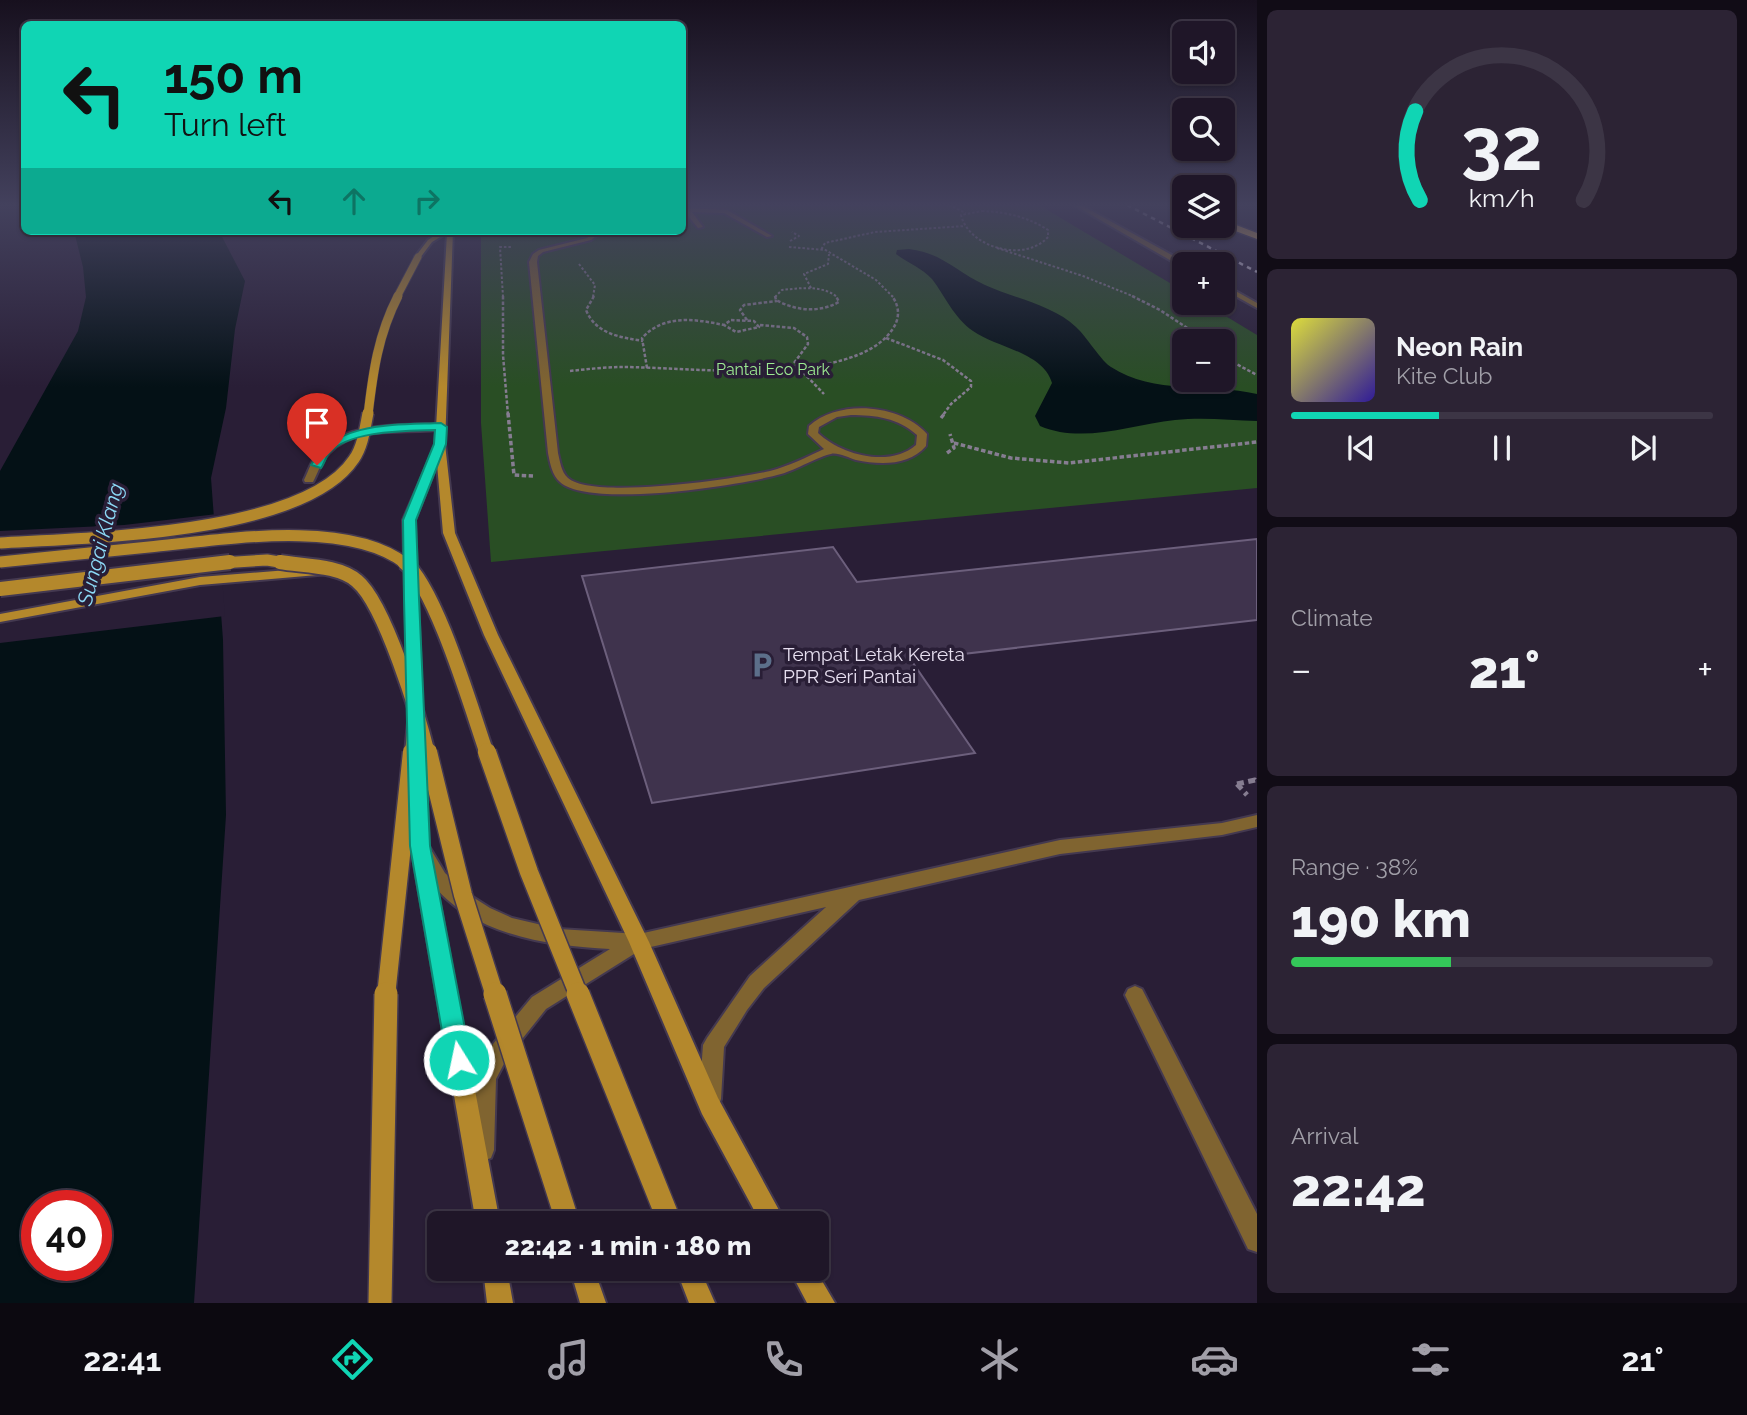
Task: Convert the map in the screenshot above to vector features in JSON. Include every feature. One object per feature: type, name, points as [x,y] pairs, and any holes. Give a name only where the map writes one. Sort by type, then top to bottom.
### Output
[{"type":"street","points":[[0,543],[212,523],[269,512],[316,491],[338,476],[353,460],[361,443],[379,339],[414,266]]},
{"type":"street","points":[[447,266],[441,435],[449,533],[491,635],[639,942],[710,1106],[767,1211]]},
{"type":"street","points":[[533,266],[553,453],[564,481],[578,488],[634,491],[747,479],[799,466],[830,450],[853,457],[880,460],[910,454],[920,449],[923,441],[922,434],[903,420],[869,412],[851,412],[834,414],[814,426],[813,434],[818,442],[830,450]]},
{"type":"street","points":[[1235,293],[1257,306]]},
{"type":"street","points":[[309,480],[325,451],[347,437],[393,428],[441,435]]},
{"type":"street","points":[[441,435],[409,520],[420,846],[486,1211]]},
{"type":"street","points":[[122,533],[180,544]]},
{"type":"street","points":[[0,562],[247,537],[304,536],[337,539],[384,551],[413,569],[429,597],[460,676],[528,872],[665,1211]]},
{"type":"street","points":[[0,589],[211,563],[267,561],[337,571],[357,580],[374,602],[417,709],[463,895],[564,1211]]},
{"type":"street","points":[[0,618],[200,581],[337,571]]},
{"type":"street","points":[[380,1303],[384,1017],[417,709]]},
{"type":"street","points":[[420,846],[440,881],[477,909],[515,929],[588,942],[639,942],[1060,847],[1222,829],[1257,821]]},
{"type":"street","points":[[710,1106],[714,1045],[740,1004],[757,982],[853,894]]},
{"type":"street","points":[[484,1193],[485,1078],[500,1051],[539,1003],[639,942]]},
{"type":"street","points":[[1135,995],[1257,1240]]},
{"type":"street","points":[[497,1281],[500,1303]]},
{"type":"street","points":[[586,1281],[593,1303]]},
{"type":"street","points":[[693,1281],[702,1303]]},
{"type":"street","points":[[809,1281],[822,1303]]},
{"type":"path","points":[[503,266],[503,355],[514,475],[535,476]]},
{"type":"path","points":[[580,266],[595,285],[595,293],[586,310],[589,320],[598,328],[614,335],[643,341]]},
{"type":"path","points":[[811,288],[804,274],[824,266]]},
{"type":"path","points":[[544,372],[647,368],[744,373],[797,367],[850,356],[880,343],[894,331],[899,319],[899,307],[894,298],[870,275],[853,266]]},
{"type":"path","points":[[1054,266],[1122,291],[1177,319],[1191,329]]},
{"type":"path","points":[[747,320],[740,310],[744,305],[778,301],[788,306],[808,309],[829,307],[839,302],[836,295],[811,288],[782,290],[775,296],[778,301]]},
{"type":"path","points":[[647,368],[643,341],[646,333],[670,321],[691,319],[724,325],[727,329],[742,332],[757,329],[760,325]]},
{"type":"path","points":[[724,325],[731,320],[747,320],[760,325],[794,328],[807,337],[808,344],[794,363],[825,394]]},
{"type":"path","points":[[886,338],[937,358],[963,372],[971,381],[971,387],[951,404],[938,423]]},
{"type":"path","points":[[1235,363],[1257,375]]},
{"type":"path","points":[[942,457],[954,448],[944,426]]},
{"type":"path","points":[[954,443],[1011,458],[1069,463],[1257,442]]},
{"type":"path","points":[[1237,784],[1255,780],[1257,782]]},
{"type":"green space","name":"Pantai Eco Park","points":[[481,266],[1141,266],[1172,284],[1172,315],[1224,315],[1257,335],[1257,488],[491,562],[481,423]]},
{"type":"water","name":"Sungai Klang","points":[[83,266],[237,266],[245,281],[235,329],[226,408],[211,478],[223,640],[226,815],[194,1303],[0,1303],[0,471],[78,331],[86,297]]},
{"type":"water","points":[[914,266],[951,266],[985,285],[1056,313],[1076,327],[1111,367],[1128,376],[1172,386],[1172,392],[1235,391],[1257,394],[1257,421],[1185,419],[1090,433],[1056,431],[1040,426],[1035,416],[1052,383],[1047,373],[1029,357],[983,337],[966,326],[932,279]]},
{"type":"pier","points":[[217,514],[225,616],[0,643],[0,531],[124,525]]},
{"type":"building","name":"Tempat Letak Kereta PPR Seri Pantai","points":[[1257,539],[1257,620],[911,660],[975,753],[652,803],[582,576],[833,547],[857,582]]},
{"type":"railway","points":[[1245,266],[1257,272]]},
{"type":"place","name":"Tempat Letak Kereta PPR Seri Pantai","points":[[762,665]]},
{"type":"route","points":[[317,465],[325,451],[347,437],[393,428],[441,427],[440,444],[409,520],[420,846],[459,1060]]}]
